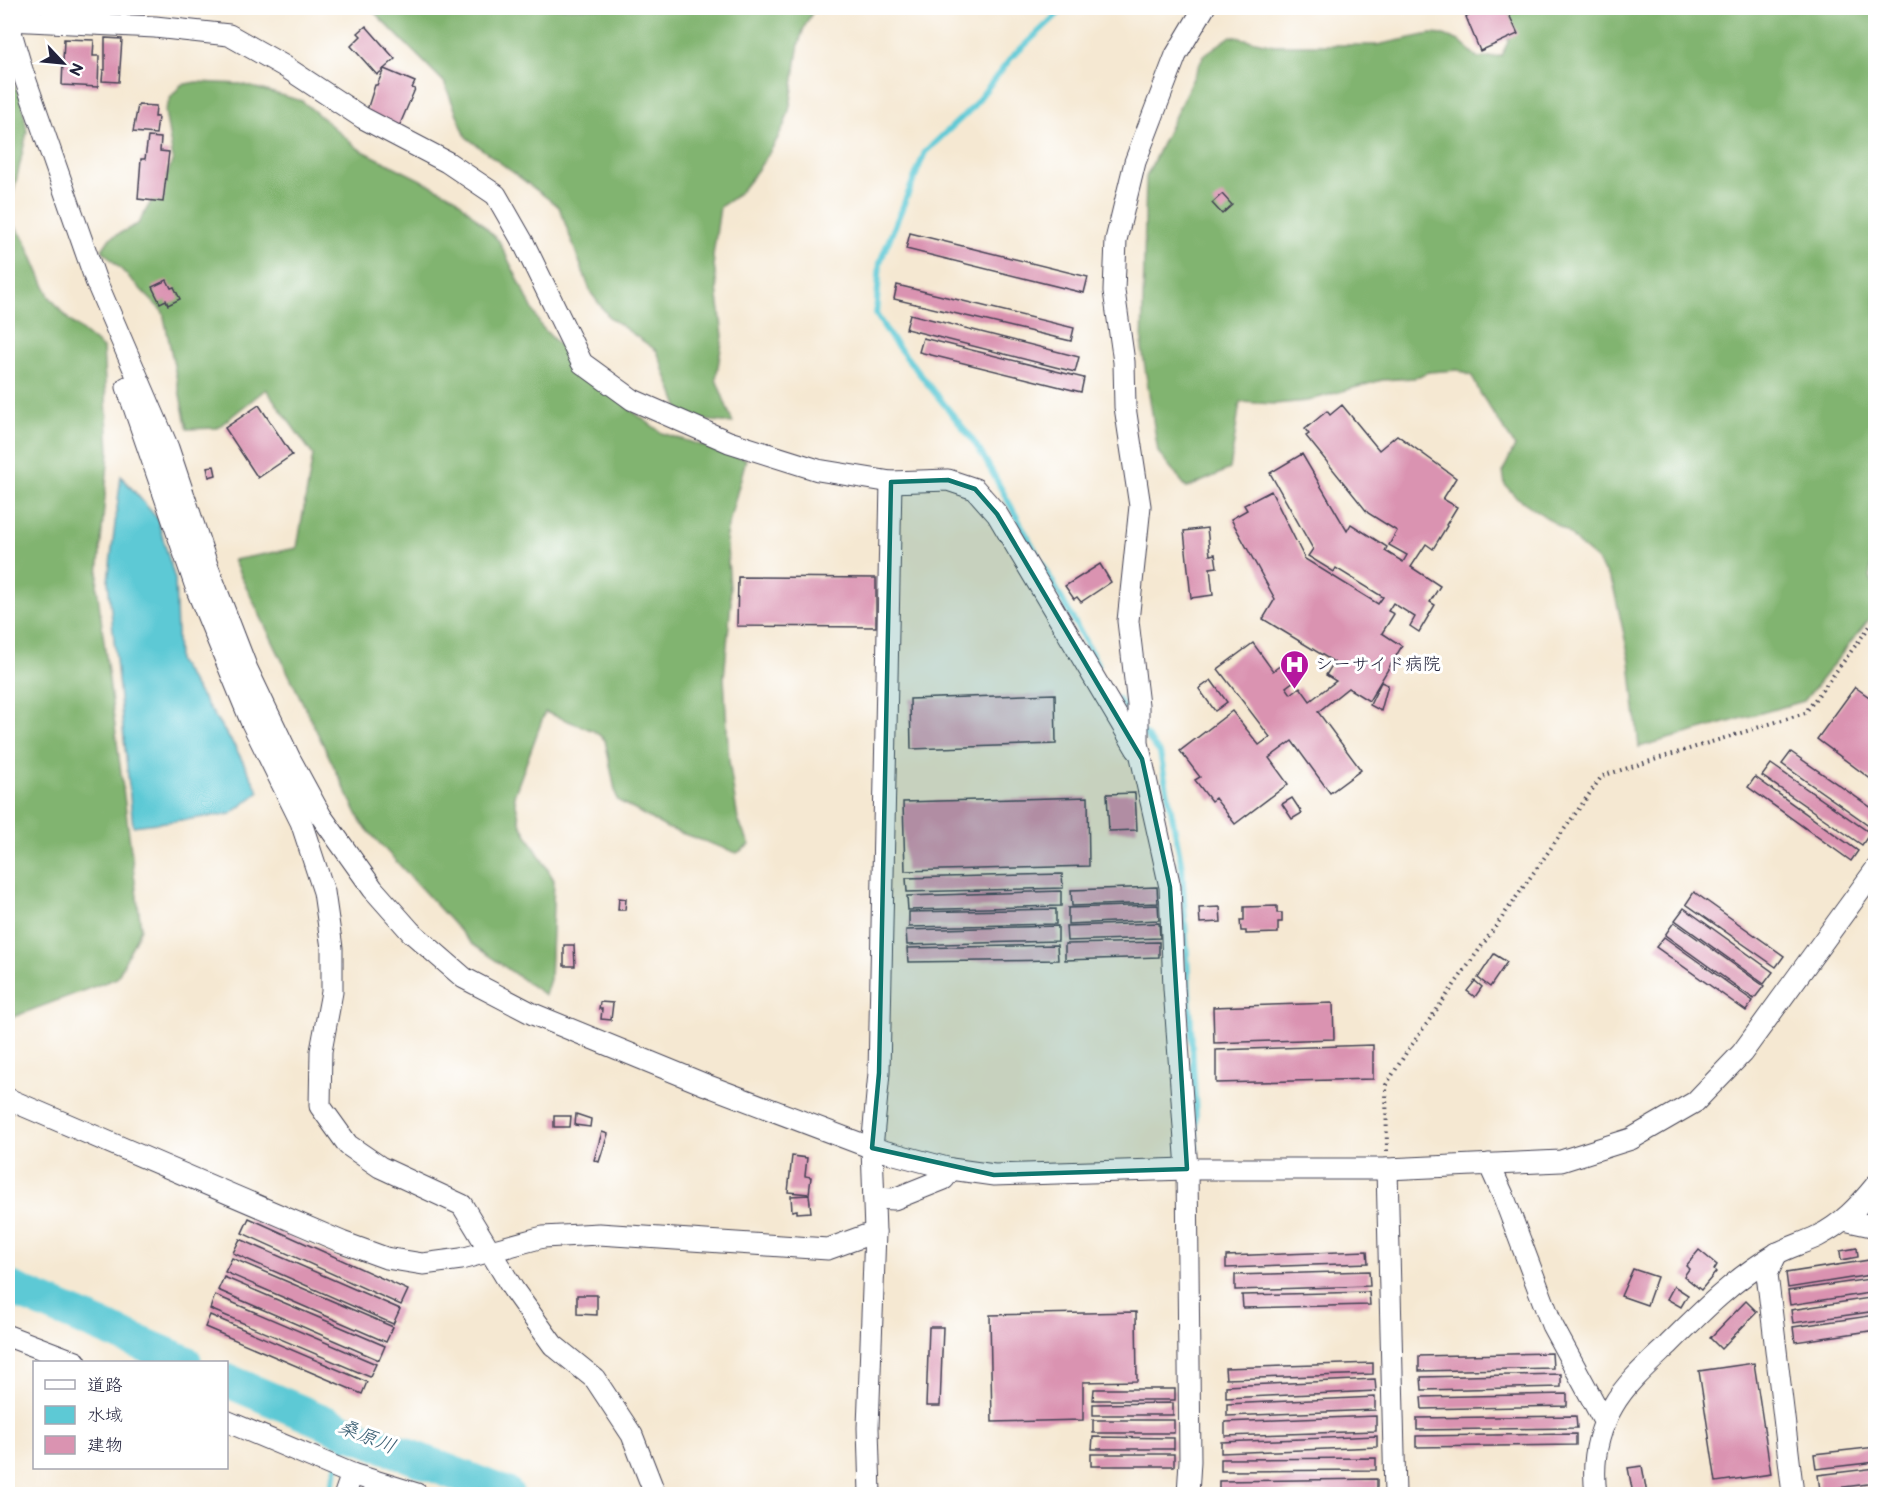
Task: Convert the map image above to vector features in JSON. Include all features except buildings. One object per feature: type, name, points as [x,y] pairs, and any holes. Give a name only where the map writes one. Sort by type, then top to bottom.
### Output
[{"type":"street","points":[[1188,1494],[1190,1461],[1187,1169],[1174,988],[1170,887],[1140,751],[1128,621],[1140,506],[1125,407],[1124,362],[1114,291],[1116,240],[1135,162],[1176,55],[1204,8]]},
{"type":"street","points":[[1140,751],[997,514],[975,489],[948,480],[891,482],[818,470],[729,442],[633,400],[582,363],[524,244],[496,195],[447,162],[363,118],[284,66],[229,35],[155,27],[8,21],[22,70],[96,281],[168,448],[207,568],[247,669],[290,759],[328,825],[373,889],[411,932],[464,978],[532,1014],[706,1085],[872,1148],[951,1168],[994,1175],[1187,1169],[1387,1169],[1561,1161],[1631,1139],[1695,1102],[1742,1053],[1875,869]]},
{"type":"street","points":[[96,281],[95,307],[135,408],[196,590],[251,721],[301,822],[324,891],[332,948],[332,992],[321,1051],[320,1106],[348,1145],[380,1167],[462,1205],[513,1289],[553,1345],[595,1379],[632,1436],[655,1494]]},
{"type":"street","points":[[870,1494],[868,1428],[875,1232],[872,1148],[879,1073],[891,482]]},
{"type":"street","points":[[8,1099],[342,1242],[386,1258],[423,1264],[461,1259],[543,1237],[599,1234],[828,1249],[875,1232]]},
{"type":"street","points":[[1489,1164],[1552,1325],[1605,1423]]},
{"type":"street","points":[[874,1198],[894,1199],[944,1179],[951,1168]]},
{"type":"street","points":[[1387,1169],[1395,1494]]},
{"type":"street","points":[[1596,1494],[1594,1465],[1598,1443],[1613,1405],[1637,1375],[1709,1305],[1745,1275],[1777,1253],[1819,1236],[1844,1220],[1875,1185]]},
{"type":"street","points":[[1844,1220],[1875,1227]]},
{"type":"street","points":[[1777,1253],[1767,1274],[1793,1494]]},
{"type":"street","points":[[8,1336],[73,1361]]},
{"type":"street","points":[[228,1422],[352,1474],[417,1494]]},
{"type":"street","points":[[345,1494],[352,1474]]},
{"type":"path","points":[[1387,1169],[1386,1085],[1406,1053],[1602,776],[1805,713],[1875,618]]},
{"type":"highlighted area","points":[[948,480],[975,489],[997,514],[1142,759],[1170,887],[1187,1169],[994,1175],[872,1148],[879,1073],[891,482]]},
{"type":"green space","points":[[370,8],[816,8],[802,32],[791,101],[780,134],[762,164],[742,190],[720,207],[713,256],[723,336],[716,379],[733,423],[690,419],[679,409],[657,351],[609,317],[591,293],[559,207],[466,137],[444,82]]},
{"type":"green space","points":[[1509,8],[1875,8],[1876,552],[1872,559],[1870,576],[1875,593],[1875,612],[1804,701],[1639,747],[1630,661],[1613,585],[1596,559],[1569,533],[1515,496],[1505,485],[1503,471],[1515,446],[1480,393],[1472,376],[1458,370],[1429,372],[1414,378],[1382,380],[1307,401],[1275,404],[1240,402],[1230,469],[1187,488],[1158,452],[1142,348],[1146,177],[1204,55],[1231,36],[1274,45],[1377,45],[1430,34],[1444,35],[1459,41],[1478,58],[1501,56],[1508,42]]},
{"type":"green space","points":[[8,75],[22,99],[27,132],[8,217]]},
{"type":"green space","points":[[196,82],[241,84],[302,101],[359,149],[455,197],[499,241],[541,326],[561,347],[604,370],[627,407],[662,433],[746,459],[726,534],[731,602],[724,678],[729,761],[738,820],[750,845],[737,853],[667,828],[617,800],[605,740],[594,731],[545,712],[514,796],[521,825],[554,880],[550,979],[545,995],[472,944],[362,824],[233,560],[297,548],[313,455],[266,389],[217,428],[187,429],[163,312],[102,250],[110,238],[138,224],[168,173],[173,159],[165,111],[171,97],[181,85]]},
{"type":"green space","points":[[8,217],[25,240],[49,296],[69,320],[103,348],[109,451],[97,587],[141,928],[117,978],[8,1019]]},
{"type":"water","points":[[121,476],[157,518],[175,579],[178,661],[235,747],[259,792],[231,814],[133,826],[108,581]]},
{"type":"waterway","points":[[1064,8],[1011,58],[971,109],[925,152],[880,262],[876,314],[891,338],[972,439],[986,461],[1098,665]]},
{"type":"waterway","points":[[1118,699],[1132,717]]},
{"type":"waterway","points":[[1144,733],[1160,753],[1182,867],[1196,1115],[1196,1155]]},
{"type":"waterway","name":"桑原川","points":[[8,1287],[183,1361]]},
{"type":"waterway","name":"桑原川","points":[[228,1381],[348,1432],[507,1494]]},
{"type":"waterway","points":[[329,1494],[348,1432]]},
{"type":"place","name":"シーサイド病院","points":[[1294,690]]}]
